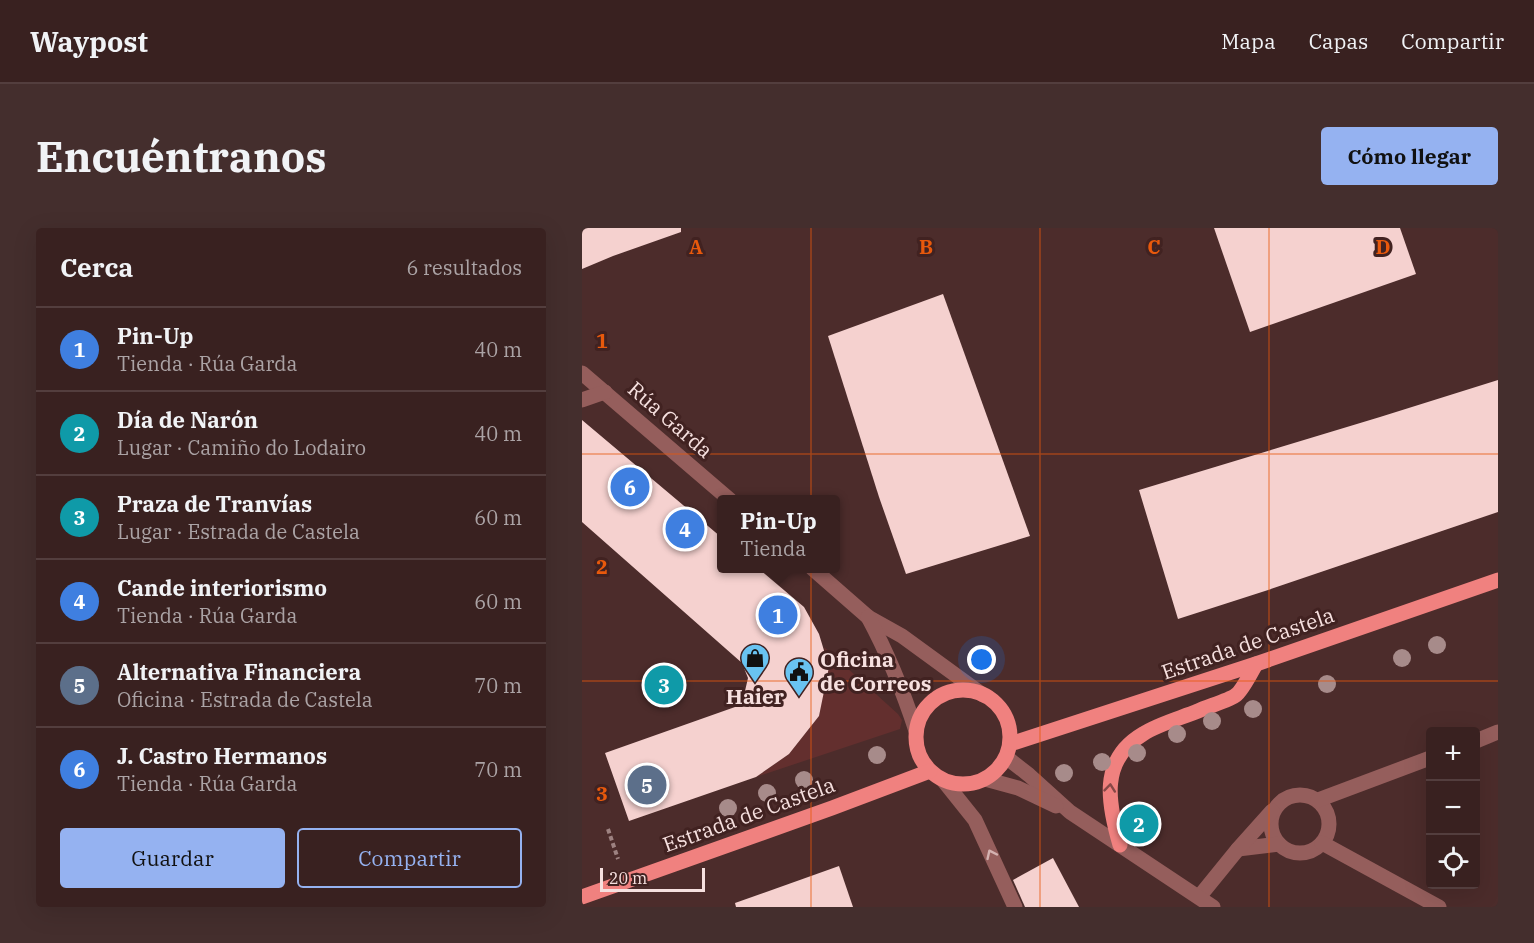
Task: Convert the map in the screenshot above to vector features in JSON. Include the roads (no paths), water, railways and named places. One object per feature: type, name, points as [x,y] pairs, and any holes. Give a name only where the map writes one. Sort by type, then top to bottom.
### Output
[{"type":"main road","name":"Estrada de Castela","points":[[1008,751],[1498,580]]},
{"type":"main road","points":[[1120,845],[1111,816],[1109,800],[1113,770],[1119,756],[1129,744],[1144,733],[1237,695],[1256,664]]},
{"type":"main road","points":[[954,690],[969,690],[983,695],[996,703],[1005,715],[1010,729],[1008,751],[997,770],[985,779],[956,784],[937,775],[922,759],[916,746],[916,731],[920,717],[928,705],[954,690]]},
{"type":"main road","name":"Estrada de Castela","points":[[582,897],[832,808],[937,775]]},
{"type":"street","name":"Rúa Garda","points":[[582,373],[724,495]]},
{"type":"street","points":[[582,400],[605,392]]},
{"type":"street","points":[[818,573],[868,617],[902,636],[983,695]]},
{"type":"street","points":[[868,617],[885,647],[904,692],[916,731]]},
{"type":"street","points":[[1480,739],[1498,732]]},
{"type":"street","points":[[1008,751],[1029,775],[1070,812],[1213,907]]},
{"type":"street","points":[[1318,800],[1426,760]]},
{"type":"street","points":[[937,775],[975,820],[1015,907]]},
{"type":"street","points":[[985,779],[1018,788],[1070,812]]},
{"type":"street","points":[[1199,897],[1238,849],[1281,801],[1289,796],[1309,795],[1318,800],[1328,816],[1330,825],[1328,834],[1322,843],[1306,853],[1286,850],[1273,836],[1270,827],[1275,808]]},
{"type":"street","points":[[1322,843],[1439,907]]},
{"type":"street","points":[[1238,849],[1279,844]]},
{"type":"place","name":"J. Castro Hermanos","points":[[630,487]]},
{"type":"place","name":"Cande interiorismo","points":[[685,529]]},
{"type":"place","name":"Pin-Up","points":[[778,615]]},
{"type":"place","name":"Haier","points":[[755,684]]},
{"type":"place","name":"Praza de Tranvías","points":[[664,685]]},
{"type":"place","name":"Oficina de Correos","points":[[799,698]]},
{"type":"place","name":"Alternativa Financiera","points":[[647,785]]},
{"type":"place","name":"Día de Narón","points":[[1139,824]]}]
